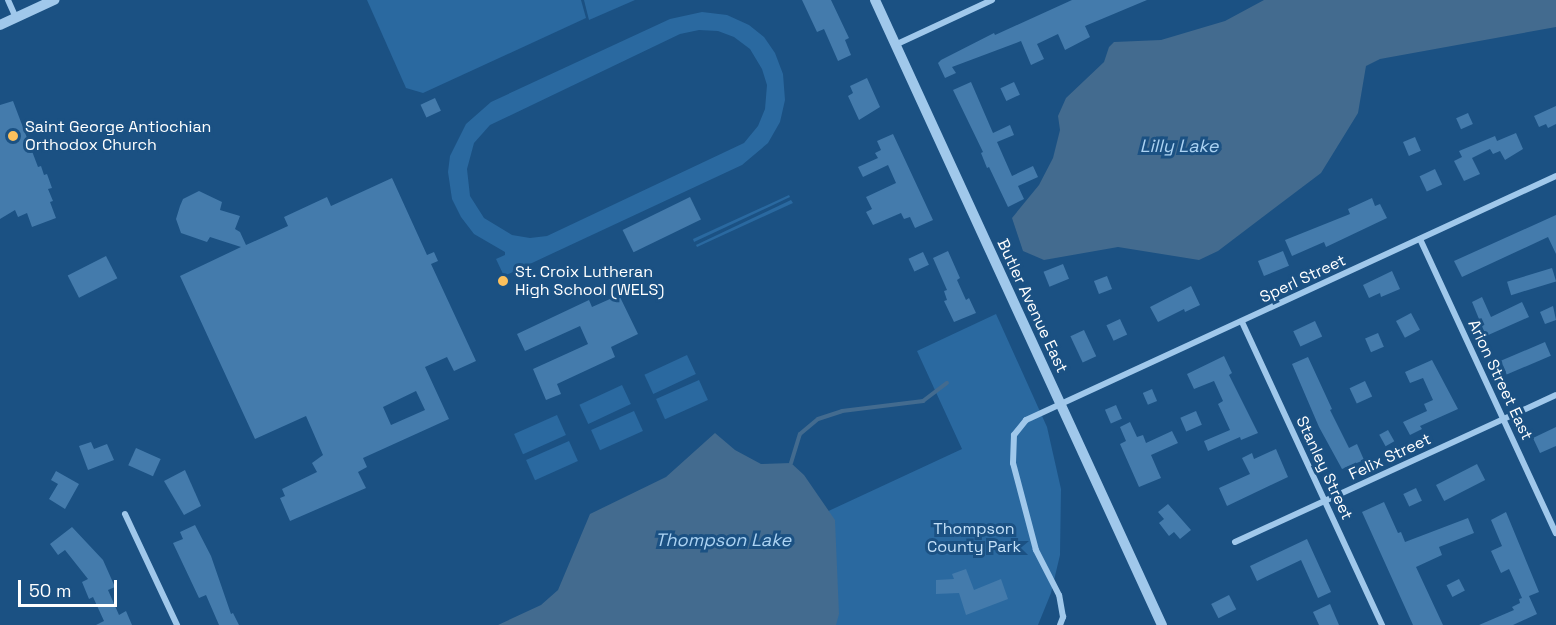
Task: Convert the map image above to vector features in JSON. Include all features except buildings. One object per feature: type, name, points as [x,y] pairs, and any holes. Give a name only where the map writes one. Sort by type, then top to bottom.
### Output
[{"type":"street","points":[[8,0],[16,18]]},
{"type":"street","points":[[0,25],[54,0]]},
{"type":"street","name":"Butler Avenue East","points":[[875,0],[1162,625]]},
{"type":"street","points":[[896,45],[992,0]]},
{"type":"street","name":"Sperl Street","points":[[1060,625],[1064,617],[1059,595],[1036,550],[1013,463],[1014,435],[1026,420],[1061,406],[1556,176]]},
{"type":"street","name":"Arion Street East","points":[[1420,239],[1556,533]]},
{"type":"street","name":"Stanley Street","points":[[1242,322],[1382,625]]},
{"type":"street","name":"Felix Street","points":[[1234,542],[1556,395]]},
{"type":"street","points":[[125,513],[177,625]]},
{"type":"green space","points":[[367,0],[581,0],[586,18],[423,93],[406,88]]},
{"type":"green space","points":[[584,0],[635,0],[589,20]]},
{"type":"green space","points":[[702,12],[727,15],[749,25],[764,37],[775,53],[783,74],[785,100],[780,122],[768,143],[742,165],[504,276],[496,259],[505,255],[505,252],[474,234],[461,217],[452,199],[448,172],[450,156],[466,124],[491,102],[670,19]],"holes":[[[699,30],[718,31],[734,37],[750,49],[762,69],[767,85],[765,109],[758,126],[744,143],[547,236],[530,238],[512,235],[484,218],[470,196],[467,169],[474,143],[490,125],[680,34]]]},
{"type":"green space","points":[[789,195],[790,197],[694,242],[693,239]]},
{"type":"green space","points":[[791,200],[793,203],[697,247],[696,245]]},
{"type":"green space","name":"Thompson County Park","points":[[996,314],[1047,427],[1061,489],[1060,555],[1051,593],[1038,625],[583,625],[962,449],[917,351]]},
{"type":"green space","points":[[687,355],[696,374],[653,394],[644,375]]},
{"type":"green space","points":[[699,380],[708,400],[665,419],[656,399]]},
{"type":"green space","points":[[622,385],[631,404],[588,424],[579,405]]},
{"type":"green space","points":[[634,411],[643,431],[600,450],[591,430]]},
{"type":"green space","points":[[557,415],[566,435],[523,454],[514,434]]},
{"type":"green space","points":[[569,441],[578,461],[535,480],[526,460]]},
{"type":"water","name":"Lilly Lake","points":[[1264,0],[1556,0],[1556,27],[1380,59],[1366,66],[1358,113],[1321,173],[1218,251],[1199,260],[1118,247],[1044,260],[1023,251],[1012,218],[1039,185],[1053,158],[1060,130],[1058,116],[1066,98],[1104,62],[1109,47],[1114,42],[1161,40],[1225,21]]},
{"type":"water","name":"Thompson Lake","points":[[715,433],[735,450],[761,464],[791,463],[804,475],[835,520],[839,614],[836,625],[498,625],[541,605],[558,590],[590,514],[666,477]]},
{"type":"waterway","points":[[791,463],[800,434],[818,419],[842,411],[923,401],[947,383]]},
{"type":"place","name":"Saint George Antiochian Orthodox Church","points":[[13,136]]},
{"type":"place","name":"St. Croix Lutheran High School (WELS)","points":[[503,281]]}]
